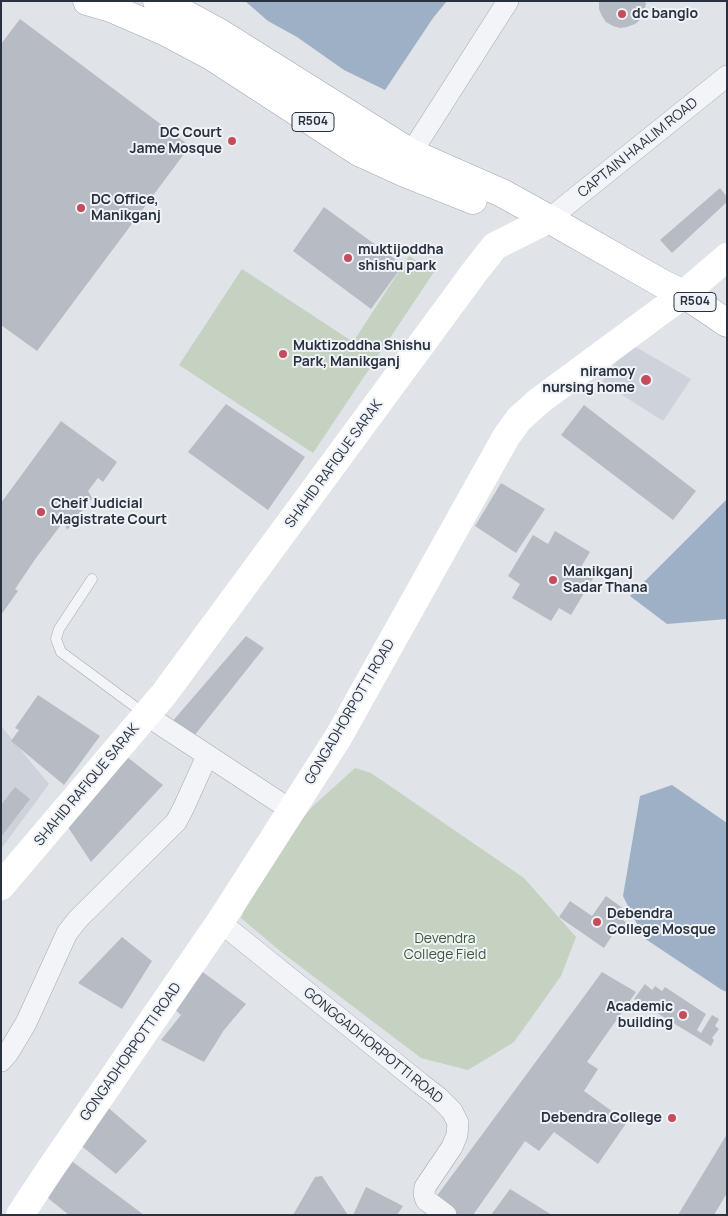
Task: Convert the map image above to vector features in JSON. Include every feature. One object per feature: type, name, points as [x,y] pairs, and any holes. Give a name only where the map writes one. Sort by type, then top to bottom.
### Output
[{"type":"street","name":"R504","points":[[87,1],[111,8],[166,32],[213,57],[360,152],[405,173],[496,209],[556,222]]},
{"type":"street","name":"R504","points":[[157,1],[220,33],[411,153],[502,193],[556,222],[673,289],[727,323]]},
{"type":"street","points":[[411,153],[508,1]]},
{"type":"street","name":"CAPTAIN HAALIM ROAD","points":[[556,222],[727,76]]},
{"type":"street","name":"SHAHID RAFIQUE SARAK","points":[[1,886],[170,686],[495,246],[556,222]]},
{"type":"street","name":"GONGADHORPOTTI ROAD","points":[[20,1215],[220,922],[285,806],[339,736],[506,437],[519,419],[673,289],[727,257]]},
{"type":"street","points":[[146,715],[285,806]]},
{"type":"street","points":[[1,1061],[26,1023],[67,933],[78,919],[176,822],[212,759]]},
{"type":"street","name":"GONGGADHORPOTTI ROAD","points":[[220,922],[438,1097],[452,1111],[458,1123],[458,1135],[425,1187],[424,1194],[426,1200],[446,1215]]},
{"type":"lane","points":[[92,578],[59,629],[56,639],[61,652],[146,715]]},
{"type":"shaded area","name":"niramoy nursing home","points":[[629,343],[691,379],[663,421],[602,382]]},
{"type":"shaded area","points":[[1,726],[49,784],[1,849]]},
{"type":"green space","name":"Muktizoddha Shishu Park, Manikganj","points":[[409,256],[434,272],[313,453],[179,365],[242,269],[353,342]]},
{"type":"green space","name":"Devendra College Field","points":[[355,768],[371,773],[524,878],[576,937],[561,976],[514,1042],[468,1070],[421,1058],[280,951],[241,918],[263,864],[313,806]]},
{"type":"water","points":[[245,1],[447,1],[433,18],[385,90],[344,70],[297,37],[268,21]]},
{"type":"water","points":[[727,499],[727,619],[667,624],[630,596]]},
{"type":"water","points":[[672,785],[727,823],[727,992],[644,938],[623,896],[640,796]]},
{"type":"building","name":"dc banglo","points":[[599,1],[645,1],[646,4],[641,19],[635,24],[620,28],[606,22],[599,9]]},
{"type":"building","points":[[20,19],[190,146],[37,351],[1,325],[1,44]]},
{"type":"building","points":[[720,188],[727,197],[727,202],[672,253],[660,240]]},
{"type":"building","name":"muktijoddha shishu park","points":[[324,207],[403,265],[371,309],[293,251]]},
{"type":"building","points":[[226,404],[305,457],[268,510],[188,452]]},
{"type":"building","points":[[584,405],[696,491],[673,520],[561,435]]},
{"type":"building","name":"Cheif Judicial Magistrate Court","points":[[61,421],[117,462],[103,482],[98,478],[88,491],[92,498],[67,530],[64,521],[15,589],[18,591],[1,615],[1,503]]},
{"type":"building","points":[[501,483],[545,509],[516,553],[475,526]]},
{"type":"building","name":"Manikganj Sadar Thana","points":[[555,531],[590,552],[581,567],[595,575],[571,615],[559,608],[551,621],[512,598],[520,584],[508,576],[533,535],[548,544]]},
{"type":"building","points":[[246,636],[264,648],[194,736],[171,723]]},
{"type":"building","points":[[38,695],[100,736],[64,785],[11,741],[19,730],[15,728]]},
{"type":"building","points":[[122,753],[163,785],[91,862],[64,821]]},
{"type":"building","points":[[15,787],[30,799],[1,837],[1,805]]},
{"type":"building","name":"Debendra College Mosque","points":[[606,896],[628,912],[623,920],[630,925],[624,934],[617,928],[604,948],[559,917],[570,901],[592,916]]},
{"type":"building","points":[[122,937],[152,961],[122,1009],[78,983]]},
{"type":"building","points":[[196,967],[246,1004],[224,1030],[204,1062],[161,1040],[181,1015],[170,1005]]},
{"type":"building","points":[[602,972],[636,992],[587,1062],[598,1069],[584,1091],[627,1122],[598,1164],[554,1132],[539,1151],[525,1141],[473,1215],[458,1215],[436,1197]]},
{"type":"building","name":"Academic building","points":[[645,984],[652,990],[655,986],[662,991],[665,987],[706,1014],[697,1030],[701,1033],[712,1015],[719,1019],[715,1026],[719,1029],[712,1038],[714,1040],[711,1046],[634,999]]},
{"type":"building","points":[[105,1105],[147,1141],[116,1174],[73,1139]]},
{"type":"building","points":[[727,1134],[727,1193],[714,1215],[678,1215]]},
{"type":"building","points":[[69,1159],[144,1215],[69,1215],[39,1191]]},
{"type":"building","points":[[322,1176],[348,1215],[293,1215],[315,1177]]},
{"type":"building","points":[[366,1187],[403,1206],[397,1215],[353,1215]]},
{"type":"building","points":[[510,1189],[552,1215],[491,1215]]},
{"type":"place","name":"dc banglo","points":[[622,14]]},
{"type":"place","name":"DC Court Jame Mosque","points":[[232,141]]},
{"type":"place","name":"DC Office, Manikganj","points":[[81,208]]},
{"type":"place","name":"muktijoddha shishu park","points":[[348,258]]},
{"type":"place","name":"Muktizoddha Shishu Park, Manikganj","points":[[283,354]]},
{"type":"place","name":"niramoy nursing home","points":[[646,380]]},
{"type":"place","name":"Cheif Judicial Magistrate Court","points":[[41,512]]},
{"type":"place","name":"Manikganj Sadar Thana","points":[[553,580]]},
{"type":"place","name":"Debendra College Mosque","points":[[597,922]]},
{"type":"place","name":"Academic building","points":[[683,1015]]},
{"type":"place","name":"Debendra College","points":[[672,1118]]}]
